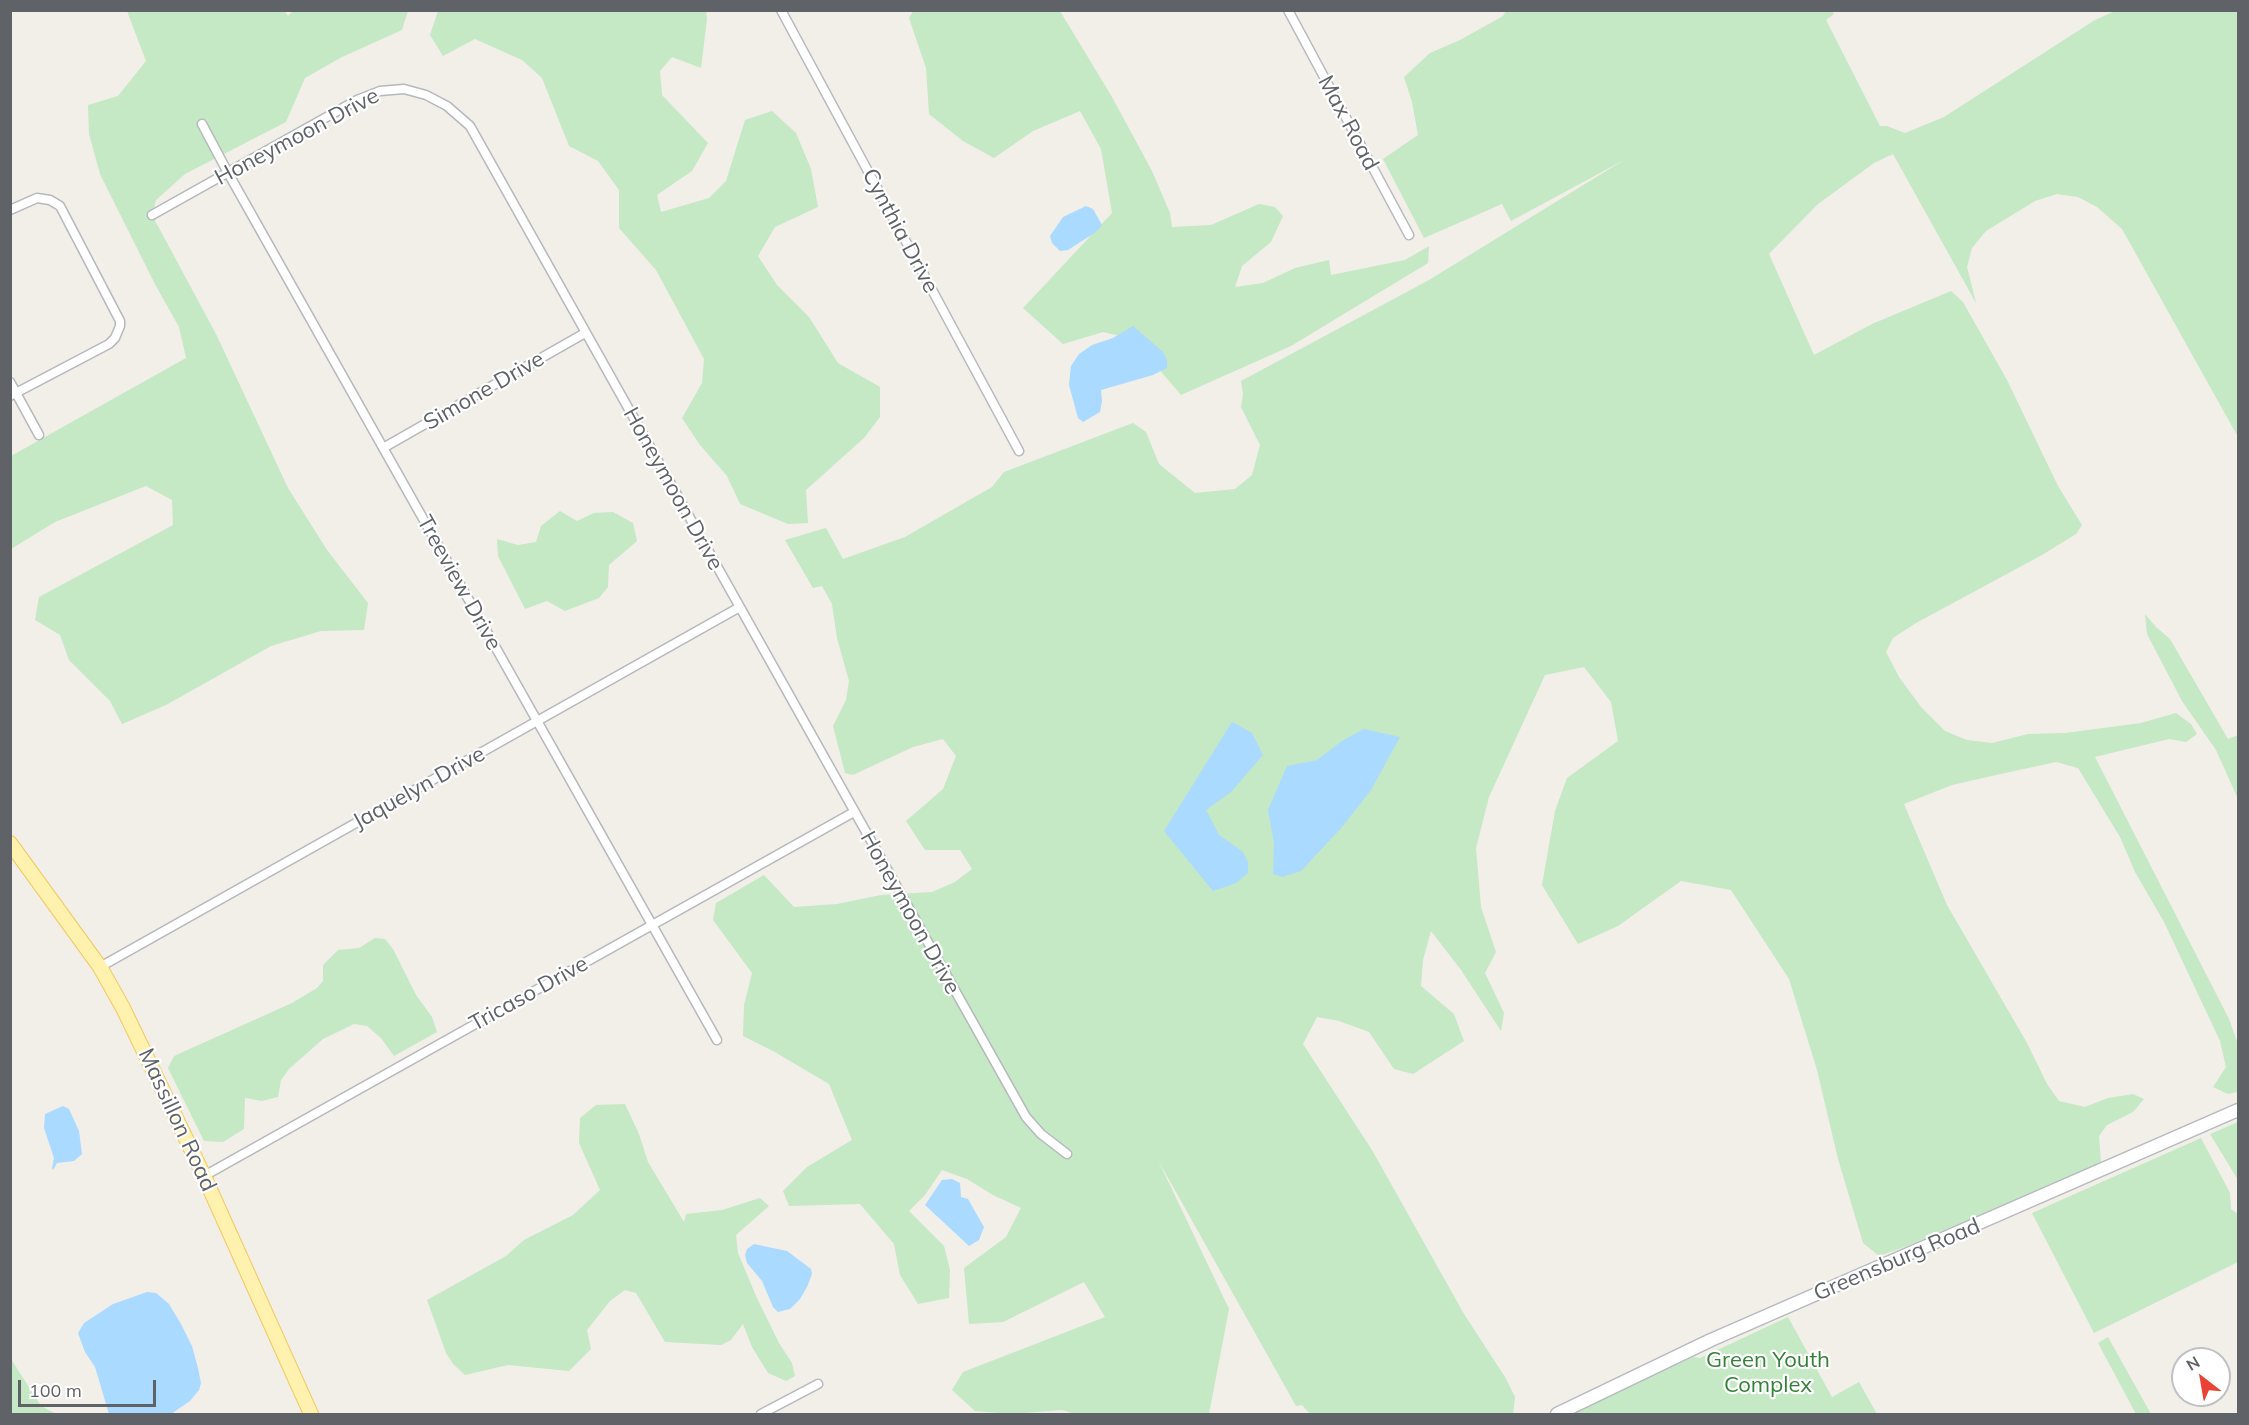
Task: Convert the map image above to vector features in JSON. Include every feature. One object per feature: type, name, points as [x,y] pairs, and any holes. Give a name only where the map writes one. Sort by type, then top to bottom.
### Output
[{"type":"main road","name":"Massillon Road","points":[[10,843],[100,967],[123,1008],[204,1176],[311,1414]]},
{"type":"main road","name":"Greensburg Road","points":[[1557,1414],[1711,1340],[2238,1110]]},
{"type":"street","name":"Cynthia Drive","points":[[781,10],[1019,452]]},
{"type":"street","name":"Max Road","points":[[1288,10],[1409,235]]},
{"type":"street","name":"Honeymoon Drive","points":[[152,215],[227,171],[373,93],[396,88],[412,91],[434,98],[453,110],[474,133],[717,566],[738,608],[1026,1117],[1041,1134],[1067,1154]]},
{"type":"street","name":"Treeview Drive","points":[[202,124],[717,1040]]},
{"type":"street","points":[[10,210],[37,198],[50,200],[60,206],[120,321],[115,338],[109,345],[13,394]]},
{"type":"street","name":"Simone Drive","points":[[383,448],[585,333]]},
{"type":"street","points":[[10,382],[13,394],[39,435]]},
{"type":"street","name":"Jaquelyn Drive","points":[[100,967],[738,608]]},
{"type":"street","name":"Tricaso Drive","points":[[204,1176],[854,812]]},
{"type":"street","points":[[761,1414],[818,1384]]},
{"type":"green space","points":[[284,10],[288,16],[293,11],[408,11],[402,30],[342,57],[305,78],[286,122],[185,174],[156,200],[152,215],[216,334],[288,488],[327,550],[368,603],[364,630],[321,631],[271,646],[166,705],[122,724],[110,701],[69,660],[60,635],[35,620],[39,597],[173,525],[172,500],[146,486],[55,522],[11,549],[11,456],[186,358],[179,327],[100,174],[89,134],[88,105],[118,96],[146,61],[127,11]]},
{"type":"green space","points":[[438,11],[706,11],[701,68],[672,57],[660,71],[662,95],[708,143],[692,171],[657,195],[661,212],[709,198],[726,181],[745,120],[772,111],[796,133],[811,169],[818,207],[775,227],[758,256],[777,285],[809,317],[838,363],[880,387],[880,417],[864,438],[806,490],[808,523],[788,524],[740,504],[727,476],[700,445],[682,418],[702,383],[704,359],[656,270],[619,228],[619,190],[598,161],[569,146],[542,78],[522,60],[475,39],[443,56],[430,35]]},
{"type":"green space","points":[[913,11],[1060,11],[1112,97],[1152,171],[1170,213],[1172,227],[1211,225],[1259,204],[1275,207],[1283,216],[1271,242],[1242,266],[1235,287],[1263,283],[1295,268],[1329,260],[1331,275],[1405,260],[1429,246],[1428,263],[1291,346],[1181,395],[1133,339],[1103,332],[1063,344],[1023,308],[1112,213],[1101,149],[1080,111],[1033,131],[994,158],[963,141],[929,114],[926,68],[909,18]]},
{"type":"green space","points":[[1506,11],[1832,11],[1834,14],[1826,20],[1880,126],[1887,126],[1905,133],[1944,117],[2095,20],[2115,11],[2238,11],[2238,437],[2122,229],[2097,207],[2078,197],[2057,194],[2035,201],[1986,231],[1972,248],[1967,267],[1976,303],[1893,154],[1874,163],[1818,204],[1769,254],[1814,355],[1872,324],[1951,291],[1963,302],[2007,380],[2058,486],[2082,525],[2076,534],[2042,555],[1916,623],[1893,638],[1886,652],[1899,677],[1921,707],[1945,731],[1967,740],[1992,743],[2028,734],[2065,733],[2141,723],[2176,713],[2191,724],[2197,734],[2186,742],[2169,739],[2095,757],[2229,1019],[2238,1044],[2238,1092],[2228,1094],[2213,1087],[2226,1067],[2220,1041],[2164,922],[2135,872],[2120,837],[2078,768],[2056,762],[1952,785],[1904,804],[1947,905],[2027,1043],[2047,1084],[2059,1101],[2085,1107],[2108,1098],[2133,1094],[2144,1099],[2133,1112],[2107,1125],[2099,1136],[2101,1163],[1879,1256],[1863,1243],[1838,1159],[1817,1070],[1789,979],[1731,890],[1681,881],[1618,926],[1578,944],[1542,885],[1555,811],[1567,778],[1618,741],[1611,702],[1584,667],[1545,675],[1489,797],[1476,848],[1481,907],[1496,952],[1485,973],[1504,1013],[1501,1031],[1461,970],[1431,931],[1423,960],[1421,986],[1454,1014],[1464,1041],[1413,1074],[1394,1069],[1369,1032],[1339,1021],[1317,1017],[1303,1044],[1372,1150],[1464,1314],[1505,1377],[1515,1397],[1513,1414],[1310,1414],[1302,1405],[1296,1406],[1158,1160],[1229,1309],[1209,1414],[1075,1414],[1062,1410],[1011,1414],[975,1411],[952,1390],[963,1372],[1105,1317],[1084,1282],[1003,1322],[969,1324],[964,1268],[1006,1237],[1021,1208],[967,1179],[942,1170],[925,1195],[909,1211],[944,1246],[950,1270],[949,1298],[918,1304],[900,1275],[894,1244],[860,1204],[789,1206],[783,1191],[807,1167],[852,1140],[829,1084],[743,1036],[744,1005],[752,973],[713,920],[716,903],[764,875],[794,907],[837,904],[881,895],[932,892],[955,882],[972,869],[960,850],[925,850],[906,821],[943,789],[956,756],[943,739],[913,747],[853,775],[845,773],[833,726],[846,700],[849,681],[837,638],[832,604],[822,586],[813,588],[785,540],[826,528],[843,559],[905,537],[992,487],[1004,472],[1133,423],[1146,432],[1159,464],[1195,493],[1235,489],[1252,475],[1260,445],[1241,407],[1243,394],[1241,381],[1429,280],[1624,160],[1511,221],[1502,204],[1424,238],[1383,159],[1418,135],[1412,102],[1404,77],[1430,53],[1460,40],[1503,16]]},
{"type":"green space","points":[[560,511],[577,521],[594,513],[613,512],[633,523],[637,541],[609,565],[608,587],[599,598],[565,611],[547,601],[525,609],[498,556],[497,539],[518,545],[536,542],[541,526]]},
{"type":"green space","points":[[2145,614],[2170,639],[2228,739],[2238,735],[2238,799],[2216,750],[2182,701],[2147,634]]},
{"type":"green space","points":[[375,938],[385,939],[393,949],[416,995],[432,1017],[437,1032],[394,1056],[381,1038],[367,1026],[354,1024],[323,1039],[289,1069],[281,1080],[278,1097],[262,1101],[245,1098],[244,1129],[223,1142],[204,1141],[168,1068],[174,1056],[292,1003],[317,988],[323,981],[323,965],[338,950],[359,948]]},
{"type":"green space","points":[[625,1104],[639,1134],[648,1162],[684,1222],[686,1214],[722,1210],[760,1198],[769,1206],[736,1235],[738,1253],[779,1343],[792,1363],[795,1376],[786,1381],[768,1373],[752,1347],[743,1324],[731,1340],[721,1345],[665,1342],[636,1293],[625,1290],[610,1301],[587,1330],[591,1349],[569,1371],[508,1365],[465,1375],[453,1364],[446,1353],[427,1300],[506,1256],[524,1240],[573,1215],[600,1190],[579,1143],[580,1118],[596,1105]]},
{"type":"green space","points":[[2238,1122],[2238,1180],[2210,1134]]},
{"type":"green space","points":[[2201,1138],[2230,1193],[2231,1209],[2238,1214],[2238,1262],[2094,1333],[2032,1213]]},
{"type":"green space","name":"Green Youth Complex","points":[[1788,1317],[1832,1397],[1859,1382],[1877,1414],[1569,1414],[1693,1357],[1700,1358]]},
{"type":"green space","points":[[2108,1337],[2151,1414],[2136,1414],[2098,1343]]},
{"type":"green space","points":[[11,1359],[41,1406],[56,1414],[11,1414]]},
{"type":"water","points":[[1086,206],[1093,209],[1102,225],[1096,232],[1068,250],[1060,251],[1052,243],[1050,236],[1063,217]]},
{"type":"water","points":[[1133,326],[1163,352],[1167,360],[1167,368],[1153,375],[1101,390],[1100,412],[1083,422],[1078,418],[1069,385],[1071,366],[1079,354],[1092,345],[1113,338]]},
{"type":"water","points":[[1232,722],[1252,733],[1263,755],[1231,792],[1206,810],[1219,835],[1243,852],[1248,862],[1248,873],[1236,883],[1213,891],[1164,831]]},
{"type":"water","points":[[1364,729],[1400,737],[1371,790],[1342,827],[1301,871],[1282,877],[1273,874],[1274,843],[1268,810],[1287,766],[1317,760],[1342,741]]},
{"type":"water","points":[[63,1106],[69,1109],[79,1131],[82,1154],[74,1161],[57,1163],[53,1170],[54,1158],[44,1128],[45,1114]]},
{"type":"water","points":[[952,1179],[960,1183],[961,1197],[968,1199],[984,1227],[979,1240],[969,1246],[925,1205],[942,1180]]},
{"type":"water","points":[[754,1244],[787,1251],[811,1269],[812,1274],[807,1287],[790,1309],[778,1312],[773,1307],[762,1281],[747,1263],[745,1255],[747,1249]]},
{"type":"water","points":[[147,1292],[156,1293],[169,1304],[181,1324],[192,1346],[198,1368],[201,1383],[199,1390],[190,1401],[171,1414],[109,1414],[95,1367],[85,1352],[78,1333],[84,1323],[113,1304]]}]
